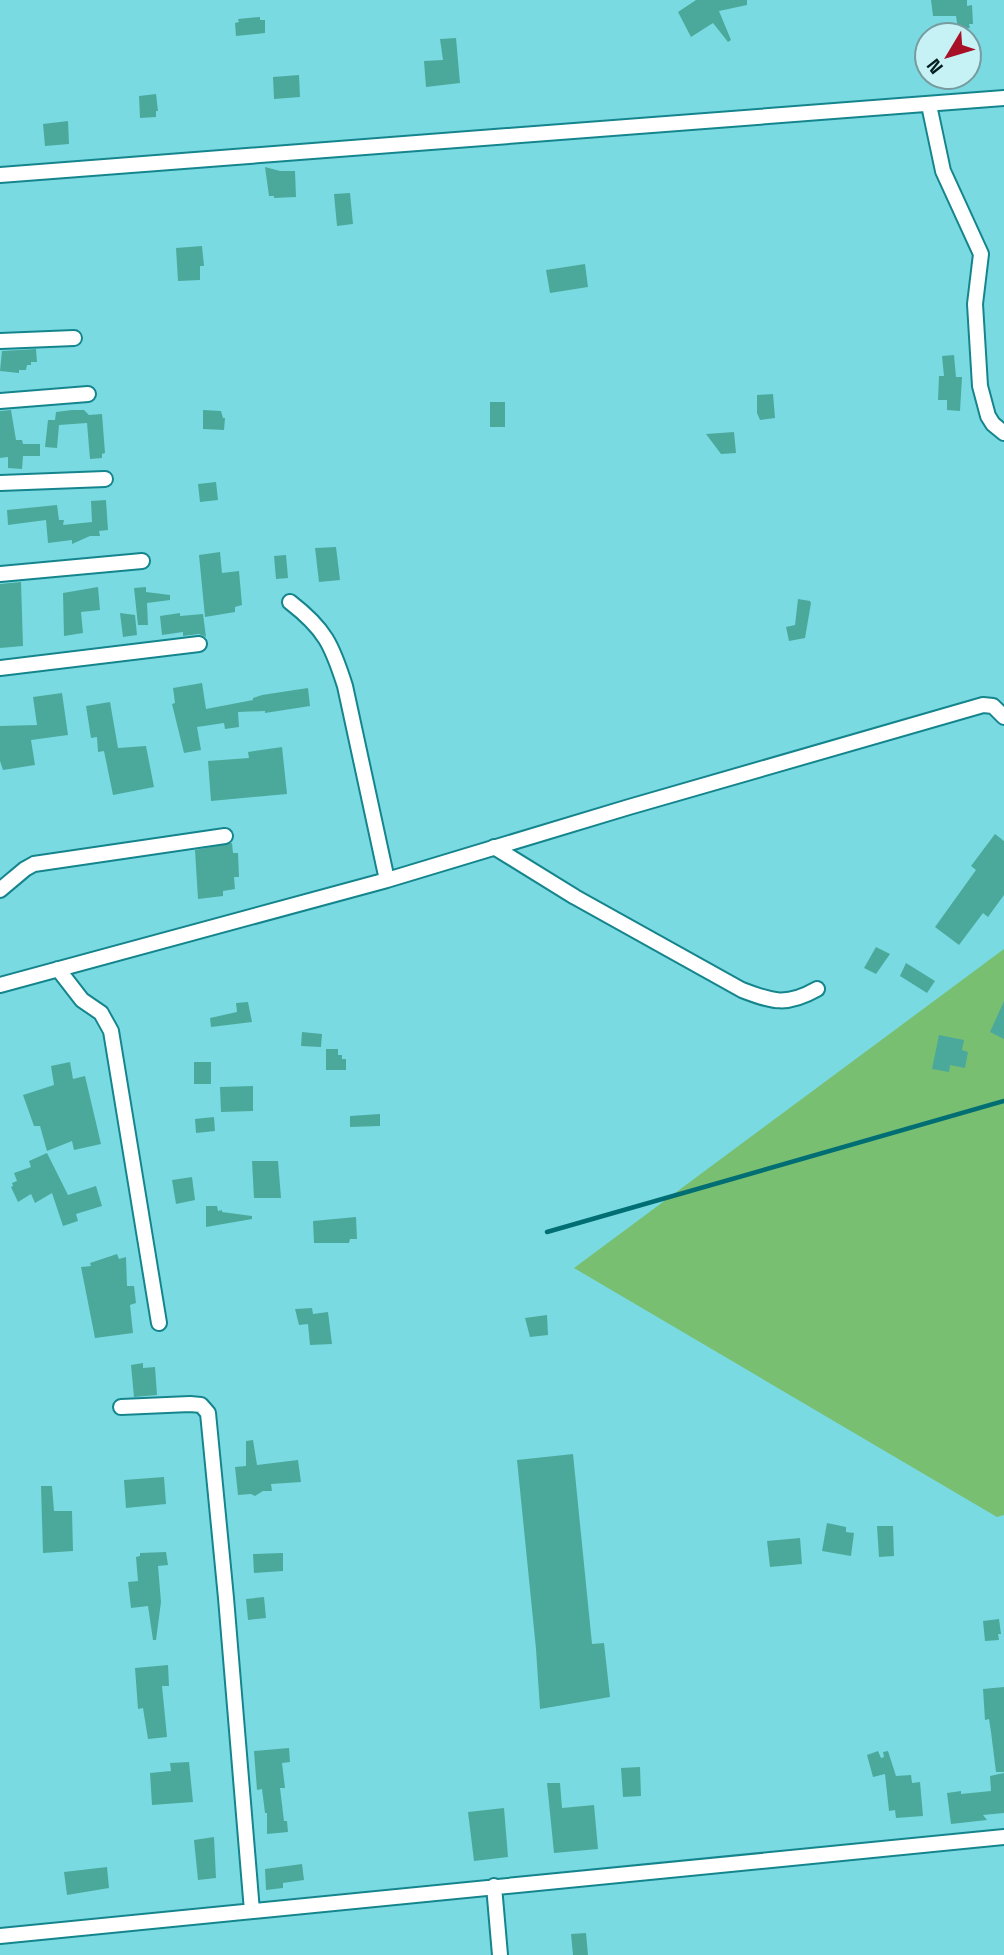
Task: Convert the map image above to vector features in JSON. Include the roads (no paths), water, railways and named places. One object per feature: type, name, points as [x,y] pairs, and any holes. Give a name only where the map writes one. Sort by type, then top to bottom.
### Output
[{"type":"street","points":[[0,175],[1004,99]]},
{"type":"street","points":[[929,105],[943,171],[981,254],[975,304],[980,386],[988,416],[1004,433]]},
{"type":"street","points":[[0,341],[74,338]]},
{"type":"street","points":[[0,401],[88,394]]},
{"type":"street","points":[[0,483],[105,479]]},
{"type":"street","points":[[0,574],[142,561]]},
{"type":"street","points":[[290,601],[320,628],[337,660],[387,880]]},
{"type":"street","points":[[0,668],[199,644]]},
{"type":"street","points":[[0,985],[387,880],[986,704],[993,706],[1004,717]]},
{"type":"street","points":[[0,890],[34,864],[225,836]]},
{"type":"street","points":[[494,847],[575,897],[742,990],[766,999],[787,1001],[800,999],[817,989]]},
{"type":"street","points":[[58,969],[82,1000],[101,1013],[111,1031],[159,1323]]},
{"type":"street","points":[[121,1407],[190,1404],[201,1405],[208,1413],[252,1911]]},
{"type":"street","points":[[0,1936],[1004,1837]]},
{"type":"street","points":[[494,1886],[500,1955]]},
{"type":"waterway","points":[[547,1232],[1004,1101]]}]
